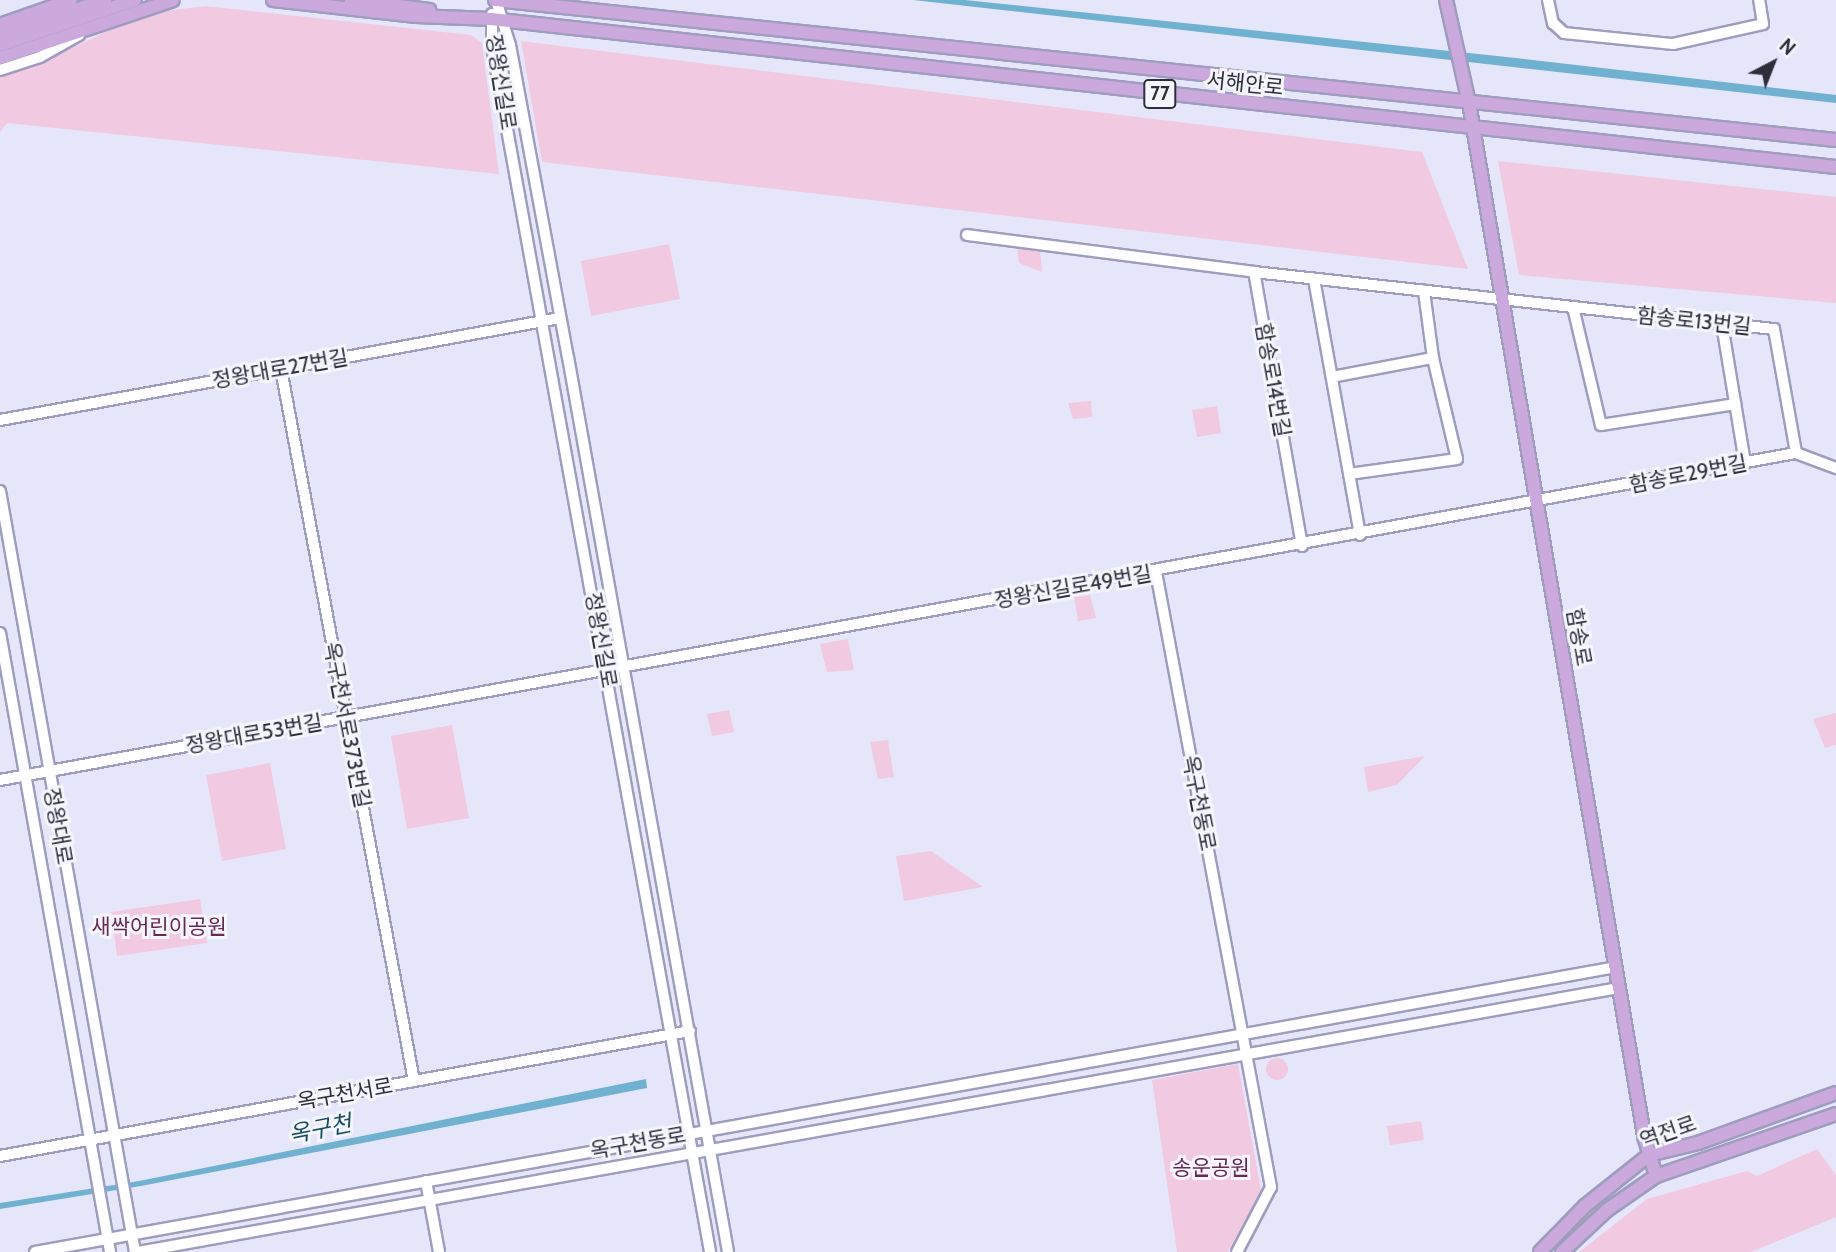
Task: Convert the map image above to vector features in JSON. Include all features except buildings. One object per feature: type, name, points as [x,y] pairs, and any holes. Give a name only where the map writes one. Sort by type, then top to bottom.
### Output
[{"type":"main road","points":[[0,25],[71,0]]},
{"type":"main road","points":[[0,35],[105,0]]},
{"type":"main road","points":[[0,45],[135,0]]},
{"type":"main road","points":[[0,58],[173,0]]},
{"type":"main road","name":"서해안로","points":[[273,0],[488,20]]},
{"type":"main road","name":"서해안로","points":[[496,0],[1836,141]]},
{"type":"main road","name":"함송로","points":[[1446,0],[1469,103],[1539,503],[1619,988],[1649,1155],[1657,1176]]},
{"type":"main road","name":"서해안로","points":[[355,1],[505,23],[1836,167]]},
{"type":"main road","name":"역전로","points":[[1540,1252],[1585,1206],[1649,1155],[1698,1143],[1836,1093]]},
{"type":"main road","name":"역전로","points":[[1562,1252],[1607,1210],[1657,1176],[1836,1114]]},
{"type":"street","name":"정왕신길로","points":[[496,0],[488,20],[710,1252]]},
{"type":"street","name":"정왕신길로","points":[[496,0],[505,23],[560,318],[690,1031],[704,1131],[728,1252]]},
{"type":"street","points":[[1548,0],[1553,23],[1563,33],[1673,44],[1763,24],[1759,0]]},
{"type":"street","points":[[0,69],[40,57],[96,26]]},
{"type":"street","points":[[967,234],[1254,272],[1502,299]]},
{"type":"street","name":"함송로14번길","points":[[1254,272],[1302,546]]},
{"type":"street","points":[[1314,279],[1360,536]]},
{"type":"street","points":[[1349,474],[1457,459],[1433,358],[1424,291]]},
{"type":"street","name":"함송로13번길","points":[[1502,299],[1774,329],[1796,453]]},
{"type":"street","points":[[1573,307],[1601,425],[1735,404]]},
{"type":"street","name":"정왕대로27번길","points":[[0,419],[560,318]]},
{"type":"street","points":[[1722,324],[1745,463]]},
{"type":"street","points":[[1332,377],[1433,358]]},
{"type":"street","name":"옥구천서로373번길","points":[[281,369],[414,1081]]},
{"type":"street","points":[[1796,453],[1836,468]]},
{"type":"street","name":"함송로29번길","points":[[1539,503],[1796,453]]},
{"type":"street","name":"정왕대로","points":[[0,491],[132,1235]]},
{"type":"street","name":"정왕신길로49번길","points":[[606,669],[624,668],[1539,503]]},
{"type":"street","name":"옥구천동로","points":[[1156,572],[1245,1054]]},
{"type":"street","name":"정왕대로","points":[[0,633],[108,1239]]},
{"type":"street","name":"정왕대로53번길","points":[[0,780],[606,669]]},
{"type":"street","name":"옥구천동로","points":[[35,1252],[1616,967]]},
{"type":"street","name":"옥구천동로","points":[[136,1252],[1619,988]]},
{"type":"street","name":"옥구천서로","points":[[0,1156],[690,1031]]},
{"type":"street","points":[[1237,1252],[1271,1187],[1245,1054]]},
{"type":"street","points":[[426,1181],[439,1252]]},
{"type":"street","points":[[132,1235],[136,1252]]},
{"type":"street","points":[[108,1239],[110,1252]]},
{"type":"green space","points":[[205,6],[471,35],[482,43],[499,174],[7,123],[0,132],[0,73],[55,56],[116,27],[165,11]]},
{"type":"green space","points":[[521,41],[1422,152],[1468,269],[542,162]]},
{"type":"green space","points":[[1498,161],[1836,197],[1836,303],[1519,275]]},
{"type":"green space","points":[[669,244],[680,299],[591,316],[581,261]]},
{"type":"green space","points":[[1017,245],[1040,248],[1042,272],[1019,263]]},
{"type":"green space","points":[[1091,401],[1092,417],[1073,419],[1068,403]]},
{"type":"green space","points":[[1217,406],[1221,433],[1197,437],[1192,410]]},
{"type":"green space","points":[[1090,595],[1096,618],[1078,621],[1074,597]]},
{"type":"green space","points":[[848,639],[854,670],[827,672],[820,644]]},
{"type":"green space","points":[[729,710],[734,732],[712,736],[707,714]]},
{"type":"green space","points":[[1836,713],[1836,745],[1825,748],[1813,719]]},
{"type":"green space","points":[[452,725],[469,818],[407,829],[391,736]]},
{"type":"green space","points":[[888,740],[894,777],[878,779],[870,742]]},
{"type":"green space","points":[[1425,756],[1397,785],[1368,792],[1364,767]]},
{"type":"green space","points":[[270,763],[286,849],[222,861],[206,775]]},
{"type":"green space","points":[[931,851],[983,887],[904,901],[896,856]]},
{"type":"green space","name":"새싹어린이공원","points":[[200,899],[207,943],[117,956],[111,912]]},
{"type":"green space","points":[[1273,1058],[1281,1058],[1288,1065],[1288,1073],[1281,1080],[1273,1080],[1266,1073],[1266,1065]]},
{"type":"green space","name":"송운공원","points":[[1238,1064],[1261,1190],[1228,1252],[1177,1252],[1152,1080]]},
{"type":"green space","points":[[1421,1121],[1424,1140],[1390,1145],[1387,1126]]},
{"type":"green space","points":[[1817,1149],[1836,1175],[1836,1217],[1751,1252],[1579,1252],[1647,1199],[1747,1171],[1757,1176]]},
{"type":"water","points":[[913,0],[965,0],[1516,58],[1836,95],[1836,103]]},
{"type":"water","points":[[646,1079],[647,1088],[141,1186],[0,1209],[0,1203],[139,1181]]},
{"type":"water label","name":"옥구천","points":[[320,1129]]}]
